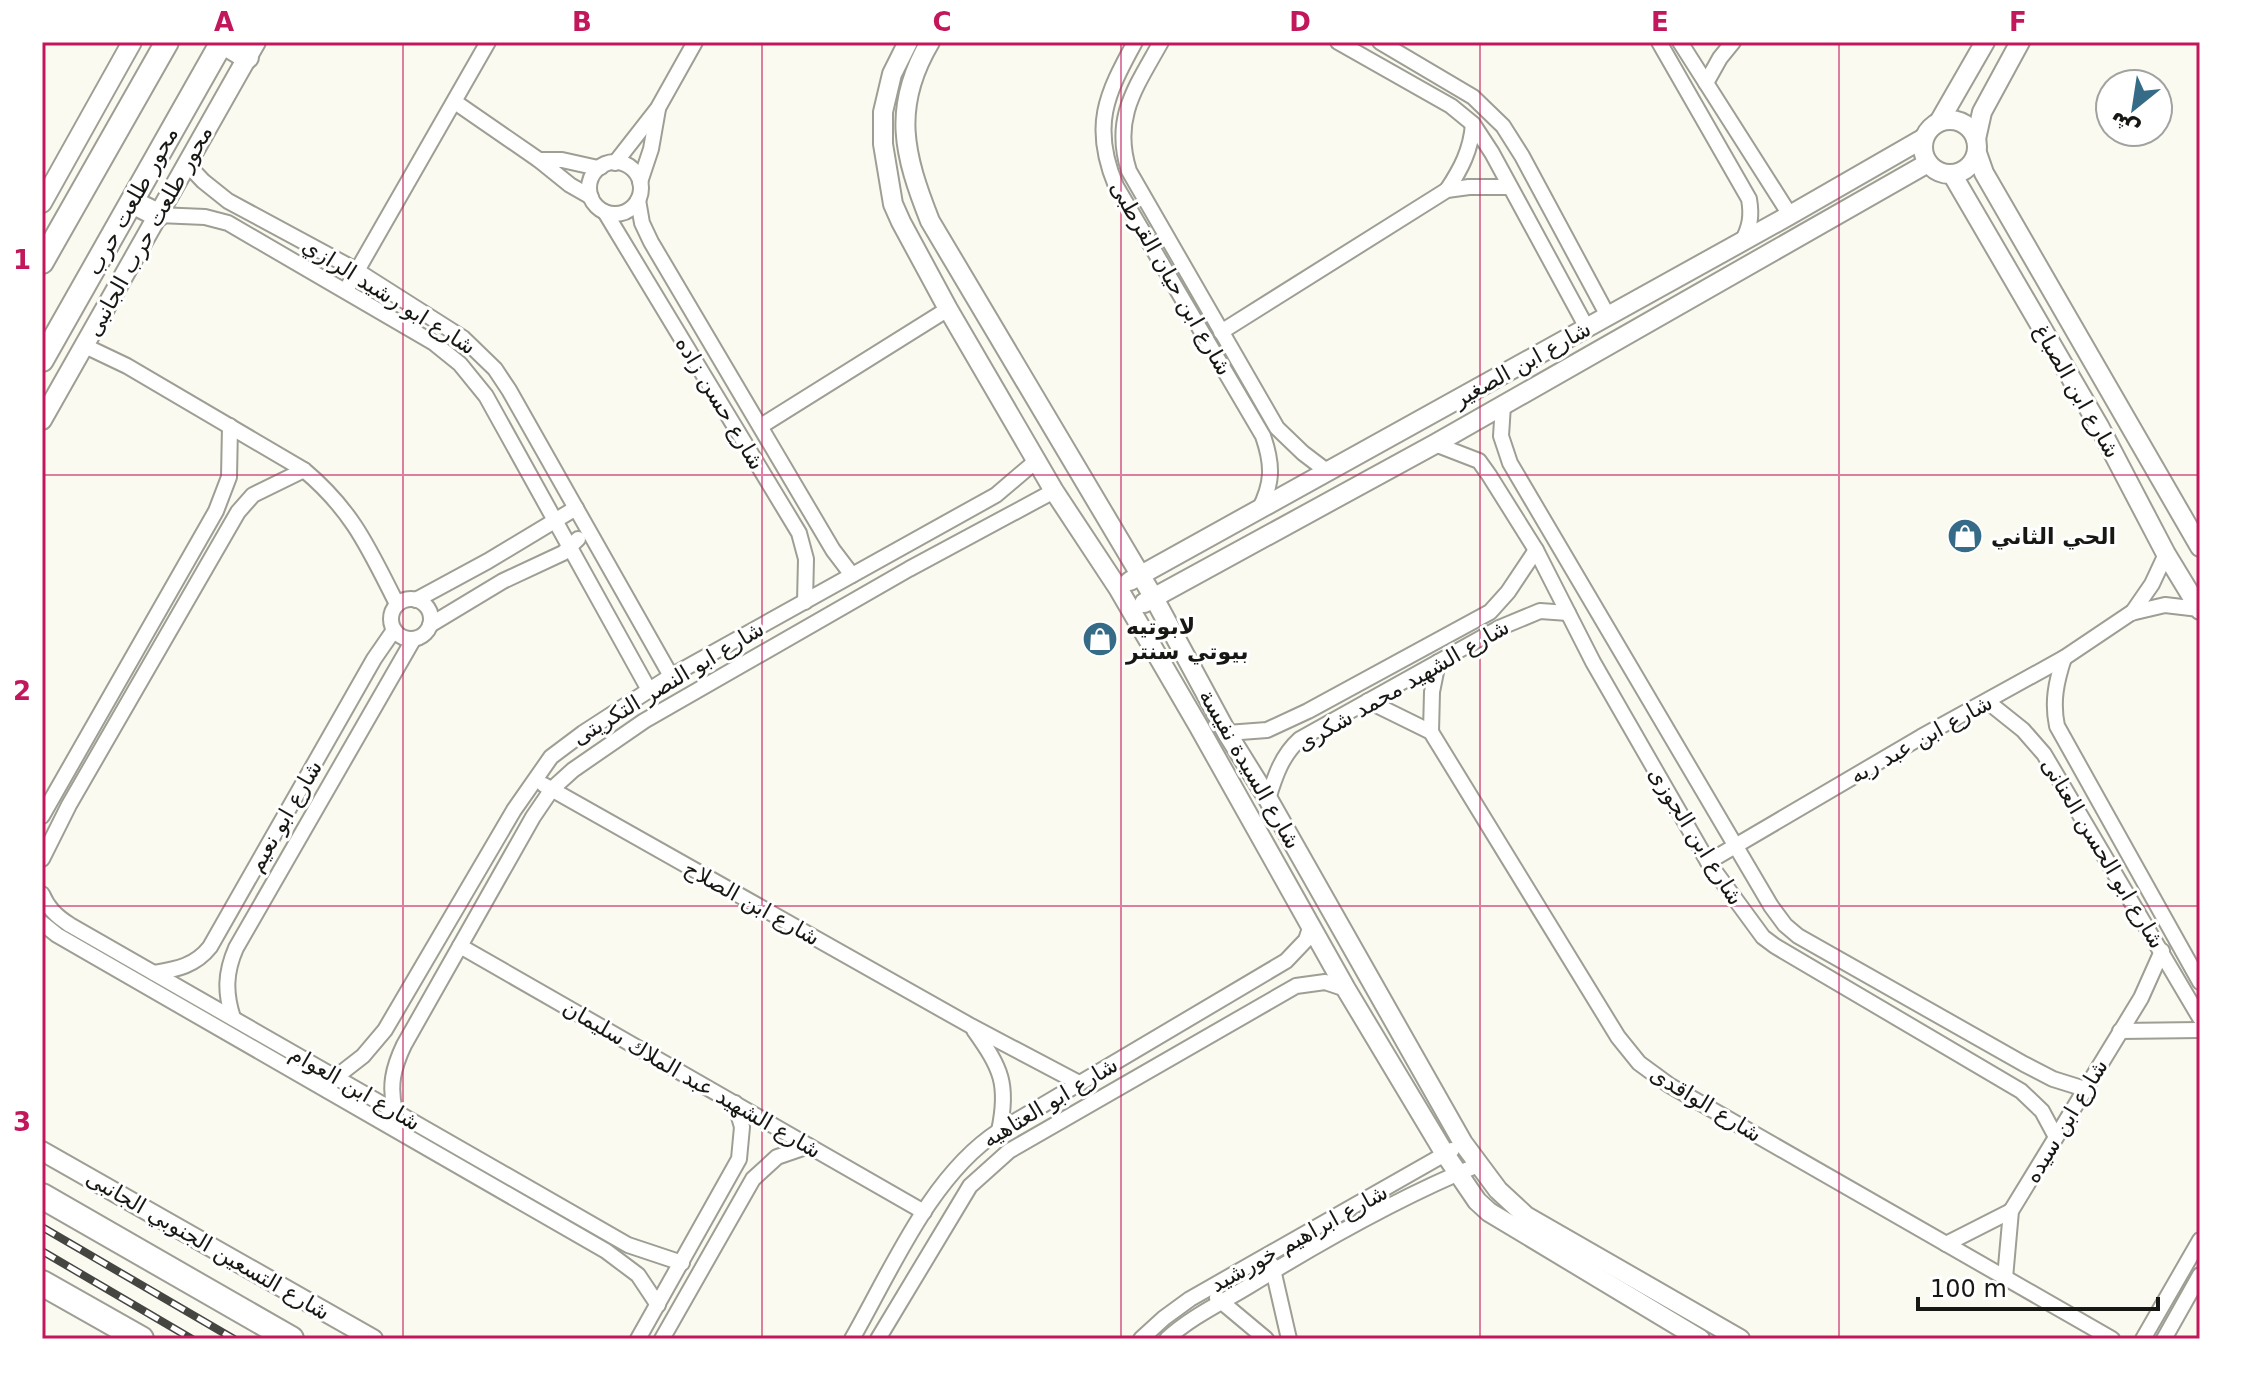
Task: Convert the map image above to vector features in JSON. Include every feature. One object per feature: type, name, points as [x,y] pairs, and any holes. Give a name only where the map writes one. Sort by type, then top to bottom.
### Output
[{"type":"highway","points":[[42,1196],[291,1339]]},
{"type":"highway","points":[[42,1283],[141,1339]]},
{"type":"main road","points":[[42,262],[167,42]]},
{"type":"main road","points":[[222,42],[251,50]]},
{"type":"main road","name":"محور طلعت حرب","points":[[42,360],[222,42]]},
{"type":"main road","points":[[132,202],[158,215]]},
{"type":"street","points":[[42,203],[132,42]]},
{"type":"street","points":[[346,290],[488,42]]},
{"type":"street","points":[[658,108],[638,200],[624,212],[605,212],[596,206],[591,197],[590,183],[596,171],[608,165],[658,108],[695,42]]},
{"type":"street","name":"شارع السيدة نفيسة","points":[[908,42],[887,92],[883,144],[893,204],[948,309],[1036,461],[1131,610],[1310,928],[1445,1154],[1477,1201],[1507,1225],[1700,1339]]},
{"type":"street","name":"شارع السيدة نفيسة","points":[[930,42],[920,58],[908,93],[905,127],[906,153],[930,221],[1154,598],[1227,733],[1268,799],[1463,1143],[1511,1204],[1526,1216],[1740,1339]]},
{"type":"street","name":"شارع ابن حيان القرطبى","points":[[1135,42],[1115,78],[1103,112],[1103,146],[1107,164],[1116,186],[1263,436],[1270,454],[1272,477],[1269,492],[1259,510]]},
{"type":"street","name":"شارع ابن حيان القرطبى","points":[[1161,42],[1127,105],[1122,146],[1133,182],[1277,428],[1328,472]]},
{"type":"street","points":[[1338,42],[1451,106],[1473,124],[1587,328]]},
{"type":"street","points":[[1380,42],[1473,97],[1503,126],[1608,316]]},
{"type":"street","points":[[1659,42],[1749,199],[1749,229],[1742,242]]},
{"type":"street","points":[[1680,42],[1790,215]]},
{"type":"street","points":[[1706,83],[1733,42]]},
{"type":"street","points":[[1985,42],[1939,122],[1924,138],[1922,147],[1928,163],[1938,172],[1952,174],[1965,170],[1976,146],[1982,112],[2020,42]]},
{"type":"street","name":"محور طلعت حرب الجانبى","points":[[42,420],[251,50]]},
{"type":"street","points":[[455,102],[591,197]]},
{"type":"street","points":[[1939,122],[1957,121],[1972,131],[1976,146]]},
{"type":"street","points":[[1447,190],[1466,157],[1473,124]]},
{"type":"street","name":"شارع ابن الصغير","points":[[1118,588],[1924,138]]},
{"type":"street","name":"شارع ابن الصباغ","points":[[1976,146],[1984,173],[2200,547]]},
{"type":"street","points":[[1500,168],[1522,156]]},
{"type":"street","points":[[539,160],[631,168],[640,182]]},
{"type":"street","name":"شارع ابن الصغير","points":[[1131,610],[1435,444],[1928,163]]},
{"type":"street","name":"شارع ابو رشيد الرازي","points":[[187,164],[228,201],[356,270],[481,353],[509,390],[671,676]]},
{"type":"street","name":"شارع ابن الصباغ","points":[[1952,174],[2099,426],[2166,554],[2200,610]]},
{"type":"street","points":[[1221,332],[1447,190],[1510,187]]},
{"type":"street","name":"شارع حسن زاده","points":[[638,200],[642,223],[651,242],[833,550],[852,575]]},
{"type":"street","name":"شارع حسن زاده","points":[[605,212],[799,533],[805,547],[805,602]]},
{"type":"street","name":"شارع ابو رشيد الرازي","points":[[158,215],[205,217],[228,223],[434,343],[471,375],[486,396],[554,521],[571,545],[649,690]]},
{"type":"street","points":[[761,426],[948,309]]},
{"type":"street","points":[[85,346],[127,366],[230,426],[304,470],[325,487],[350,516],[397,604]]},
{"type":"street","name":"شارع ابن الجوزى","points":[[1503,405],[1501,436],[1510,463],[1785,925],[1798,936],[2024,1064],[2053,1079],[2085,1089]]},
{"type":"street","points":[[42,816],[225,493],[231,458],[230,426]]},
{"type":"street","points":[[1263,436],[1277,428]]},
{"type":"street","name":"شارع ابن الجوزى","points":[[1435,444],[1479,461],[1536,550],[1624,718],[1708,862],[1748,920],[1775,946],[2021,1091],[2042,1111],[2056,1137]]},
{"type":"street","name":"شارع ابو النصر التكريتى","points":[[327,1090],[336,1077],[363,1056],[385,1030],[534,779],[551,757],[671,676],[996,495],[1036,461]]},
{"type":"street","points":[[42,859],[64,815],[245,503],[264,488],[304,470]]},
{"type":"street","name":"شارع ابو النصر التكريتى","points":[[395,1111],[391,1083],[404,1045],[518,842],[552,789],[590,757],[644,721],[909,569],[1054,491]]},
{"type":"street","points":[[576,508],[416,600],[397,604],[391,617],[394,630],[413,640],[424,635],[430,625],[503,581],[563,553],[588,531]]},
{"type":"street","name":"شارع الشهيد محمد شكرى","points":[[1227,733],[1267,730],[1490,612],[1508,592],[1536,550]]},
{"type":"street","name":"شارع ابن عبد ربه","points":[[1708,862],[1921,737],[2064,658],[2131,613],[2152,584],[2166,554]]},
{"type":"street","points":[[416,600],[429,610],[430,625]]},
{"type":"street","name":"شارع ابن عبد ربه","points":[[2131,613],[2165,605],[2200,610]]},
{"type":"street","name":"شارع الشهيد محمد شكرى","points":[[1268,799],[1280,765],[1292,747],[1318,729],[1499,628],[1540,611],[1568,613]]},
{"type":"street","points":[[1490,612],[1499,628]]},
{"type":"street","name":"شارع ابو نعيم","points":[[154,973],[182,968],[204,955],[210,947],[374,659],[394,630]]},
{"type":"street","name":"شارع ابو نعيم","points":[[233,1018],[227,1001],[226,983],[236,948],[413,640]]},
{"type":"street","name":"شارع ابو الحسن العنانى","points":[[2064,658],[2056,682],[2054,709],[2057,726],[2200,982]]},
{"type":"street","points":[[1368,701],[1431,732],[1432,692],[1438,662]]},
{"type":"street","name":"شارع ابو الحسن العنانى","points":[[1988,702],[2023,730],[2044,754],[2200,1018]]},
{"type":"street","points":[[1308,711],[1318,729]]},
{"type":"street","points":[[95,724],[111,733]]},
{"type":"street","name":"شارع الواقدى","points":[[1431,732],[1618,1037],[1639,1063],[1669,1085],[2112,1339]]},
{"type":"street","name":"شارع ابن الصلاح","points":[[534,779],[971,1026],[1079,1083]]},
{"type":"street","name":"شارع ابن العوام","points":[[42,894],[57,917],[154,973],[628,1245],[682,1263]]},
{"type":"street","name":"شارع ابن العوام","points":[[42,923],[57,935],[618,1259],[638,1275],[658,1305]]},
{"type":"street","name":"شارع ابو العتاهيه","points":[[852,1339],[924,1212],[952,1170],[978,1146],[1286,961],[1306,940],[1310,928]]},
{"type":"street","name":"شارع الشهيد عبد الملاك سليمان","points":[[460,946],[924,1212]]},
{"type":"street","name":"شارع ابن سيده","points":[[2005,1278],[2011,1211],[2147,987],[2162,951]]},
{"type":"street","name":"شارع ابو العتاهيه","points":[[878,1339],[970,1186],[1001,1157],[1296,986],[1325,982],[1346,989]]},
{"type":"street","name":"شارع ابن الصلاح","points":[[971,1026],[990,1052],[1002,1077],[1004,1109],[999,1131]]},
{"type":"street","points":[[2120,1031],[2200,1030]]},
{"type":"street","points":[[638,1339],[742,1152],[742,1127],[735,1103]]},
{"type":"street","name":"شارع ابراهيم خورشيد","points":[[1167,1339],[1271,1264],[1463,1143]]},
{"type":"street","points":[[662,1339],[753,1179],[777,1157],[809,1146]]},
{"type":"street","name":"شارع التسعين الجنوبي الجانبى","points":[[42,1151],[373,1339]]},
{"type":"street","name":"شارع ابراهيم خورشيد","points":[[1146,1337],[1164,1318],[1209,1288],[1271,1264],[1478,1165]]},
{"type":"street","points":[[1946,1244],[2011,1211]]},
{"type":"street","points":[[2143,1339],[2200,1240]]},
{"type":"street","points":[[1271,1264],[1289,1339]]},
{"type":"street","points":[[2164,1339],[2200,1275]]},
{"type":"street","points":[[1209,1288],[1221,1303],[1266,1339]]},
{"type":"railway","points":[[42,1227],[234,1339]]},
{"type":"railway","points":[[42,1251],[192,1339]]},
{"type":"place","name":"الحي الثاني","points":[[1965,536]]},
{"type":"place","name":"لابوتيه بيوتي سنتر","points":[[1100,639]]}]
